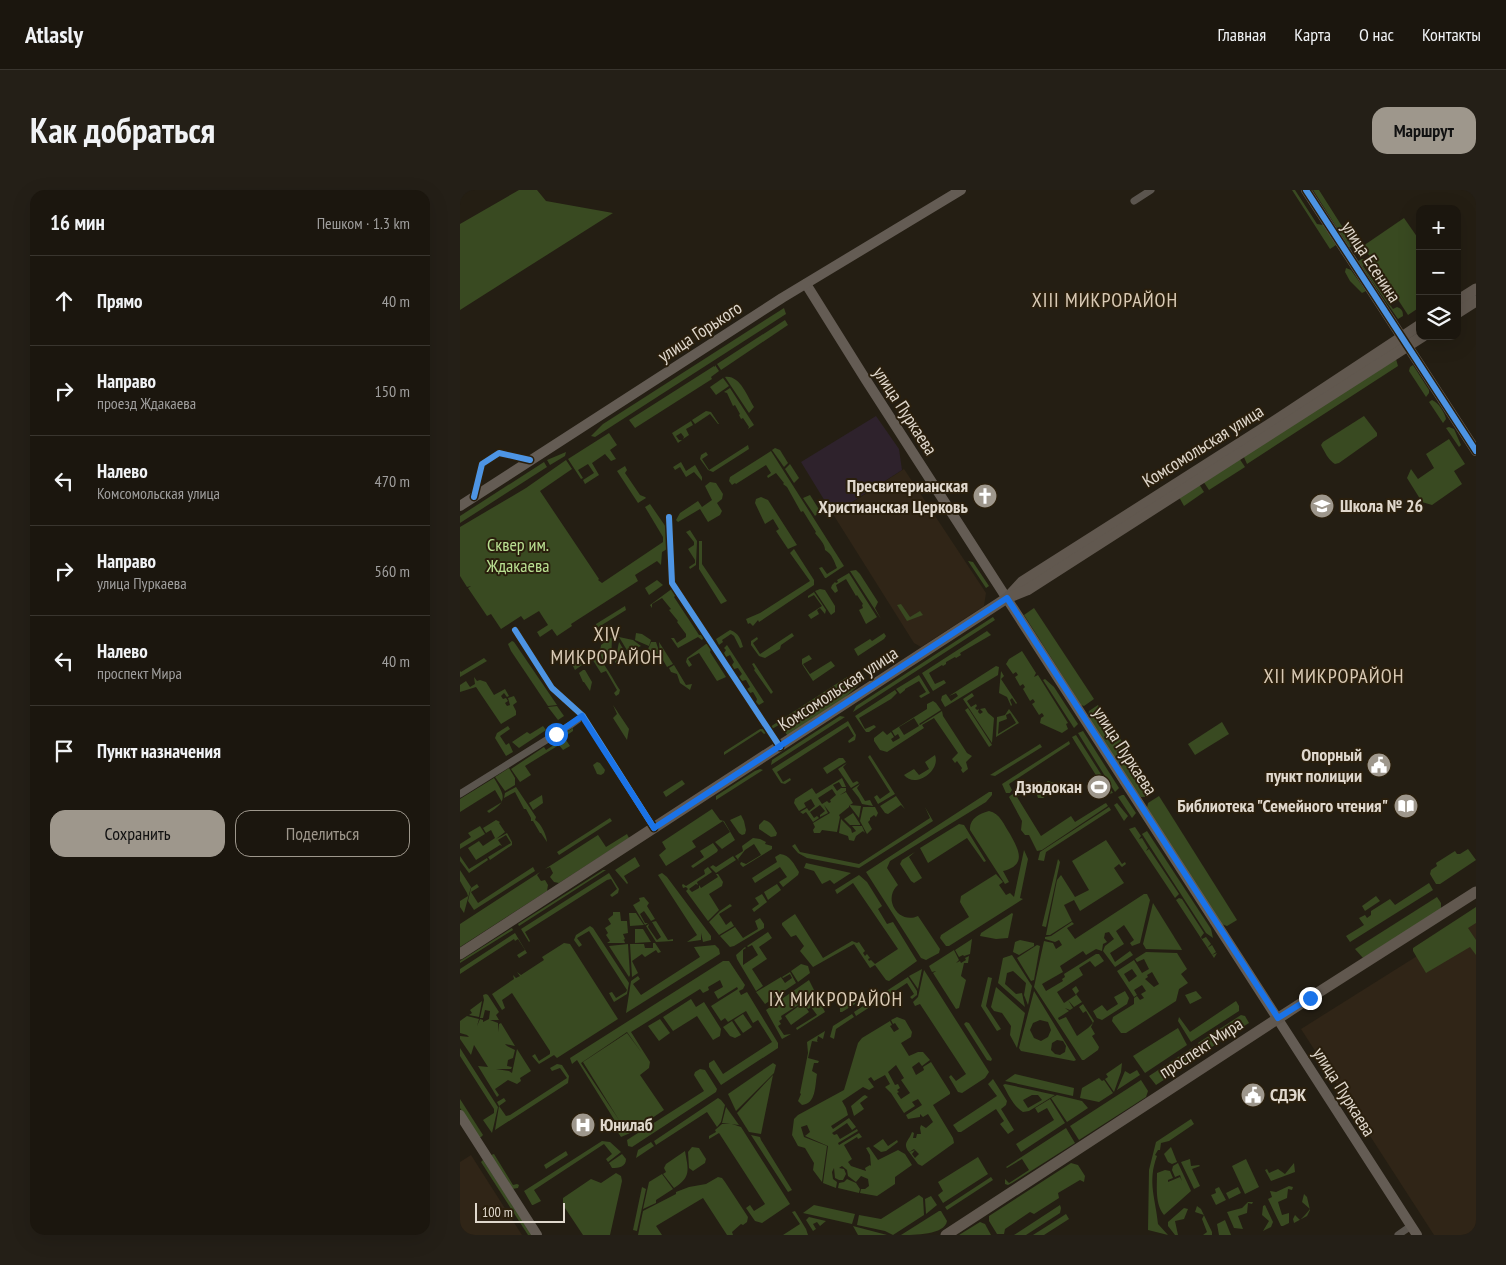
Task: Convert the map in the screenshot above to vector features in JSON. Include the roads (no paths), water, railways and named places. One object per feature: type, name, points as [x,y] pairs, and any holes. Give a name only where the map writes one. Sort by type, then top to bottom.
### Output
[{"type":"main road","name":"улица Горького","points":[[460,506],[782,298],[961,190]]},
{"type":"main road","name":"улица Есенина","points":[[1306,190],[1476,451]]},
{"type":"main road","name":"улица Пуркаева","points":[[806,284],[869,386],[1414,1231]]},
{"type":"main road","points":[[1461,298],[1476,289]]},
{"type":"main road","points":[[1461,311],[1476,301]]},
{"type":"main road","name":"Комсомольская улица","points":[[1405,342],[1416,330]]},
{"type":"main road","name":"Комсомольская улица","points":[[460,954],[1007,598],[1022,582],[1278,419],[1405,342],[1416,338]]},
{"type":"main road","name":"проспект Мира","points":[[946,1235],[1278,1018],[1476,892]]},
{"type":"main road","points":[[460,1115],[537,1235]]},
{"type":"street","points":[[1134,201],[1152,190]]},
{"type":"street","points":[[474,497],[482,464],[500,453],[530,460]]},
{"type":"street","points":[[669,518],[672,584],[780,747]]},
{"type":"street","points":[[515,630],[552,688],[582,716],[654,828]]},
{"type":"street","points":[[460,794],[582,716]]},
{"type":"street","points":[[1398,1235],[1414,1231]]},
{"type":"place","name":"Пресвитерианская Христианская Церковь","points":[[985,496]]},
{"type":"place","name":"Школа № 26","points":[[1322,506]]},
{"type":"place","name":"Опорный пункт полиции","points":[[1379,765]]},
{"type":"place","name":"Дзюдокан","points":[[1099,787]]},
{"type":"place","name":"Библиотека \"Семейного чтения\"","points":[[1406,806]]},
{"type":"place","name":"СДЭК","points":[[1253,1095]]},
{"type":"place","name":"Юнилаб","points":[[583,1125]]},
{"type":"district","name":"XIII МИКРОРАЙОН","points":[[1105,300]]},
{"type":"district","name":"XIV МИКРОРАЙОН","points":[[607,646]]},
{"type":"district","name":"XII МИКРОРАЙОН","points":[[1334,676]]},
{"type":"district","name":"IX МИКРОРАЙОН","points":[[836,999]]},
{"type":"park label","name":"Сквер им. Ждакаева","points":[[518,555]]}]
